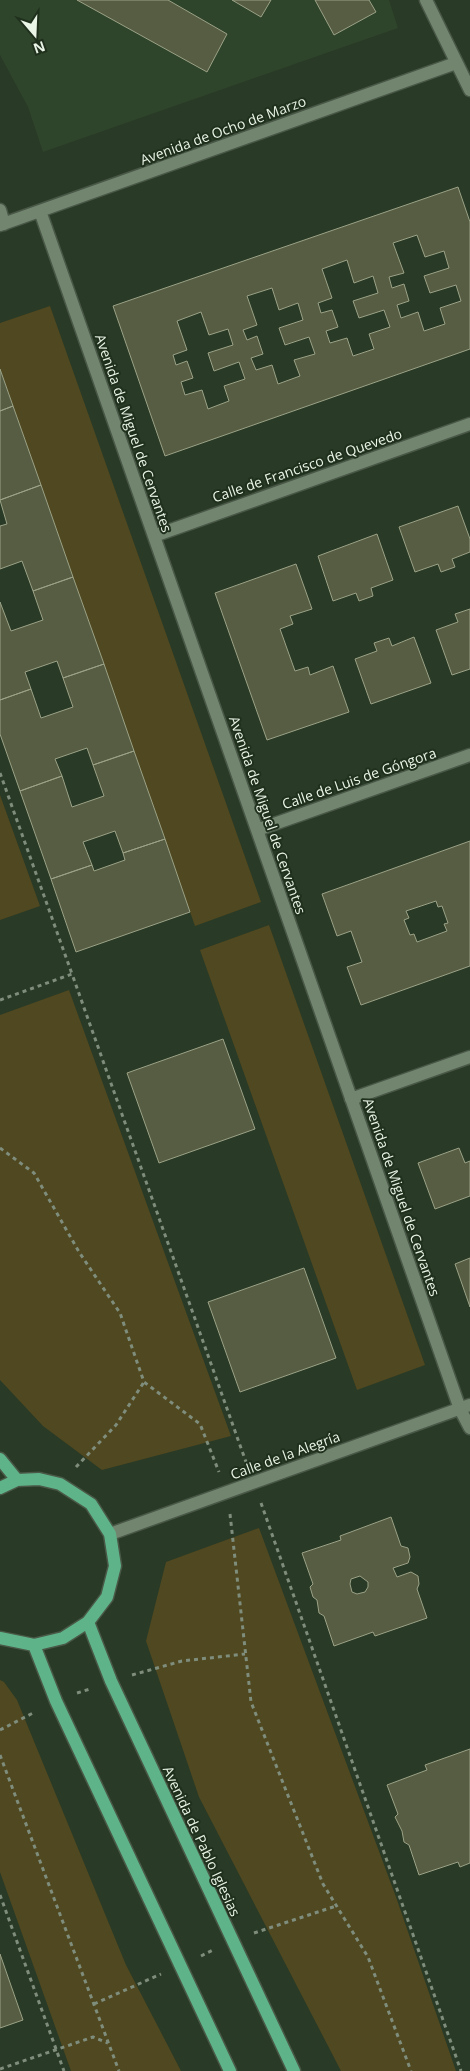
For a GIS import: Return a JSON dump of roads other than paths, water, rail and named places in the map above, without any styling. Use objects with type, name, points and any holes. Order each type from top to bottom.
[{"type":"main road","points":[[0,1459],[17,1480]]},
{"type":"main road","points":[[0,1488],[17,1480],[39,1479],[60,1484],[91,1504],[110,1534],[115,1566],[107,1597],[88,1622],[63,1638],[34,1644],[0,1638]]},
{"type":"main road","name":"Avenida de Pablo Iglesias","points":[[88,1622],[110,1681],[294,2071]]},
{"type":"main road","points":[[34,1644],[56,1701],[230,2071]]},
{"type":"street","points":[[426,0],[470,90]]},
{"type":"street","name":"Avenida de Ocho de Marzo","points":[[2,225],[456,63]]},
{"type":"street","points":[[0,210],[2,225]]},
{"type":"street","name":"Avenida de Miguel de Cervantes","points":[[40,211],[351,1099],[465,1407],[470,1428]]},
{"type":"street","name":"Calle de Francisco de Quevedo","points":[[154,536],[470,424]]},
{"type":"street","name":"Calle de Luis de Góngora","points":[[258,830],[470,754]]},
{"type":"street","points":[[351,1099],[470,1057]]},
{"type":"street","name":"Calle de la Alegría","points":[[110,1534],[465,1407]]}]
